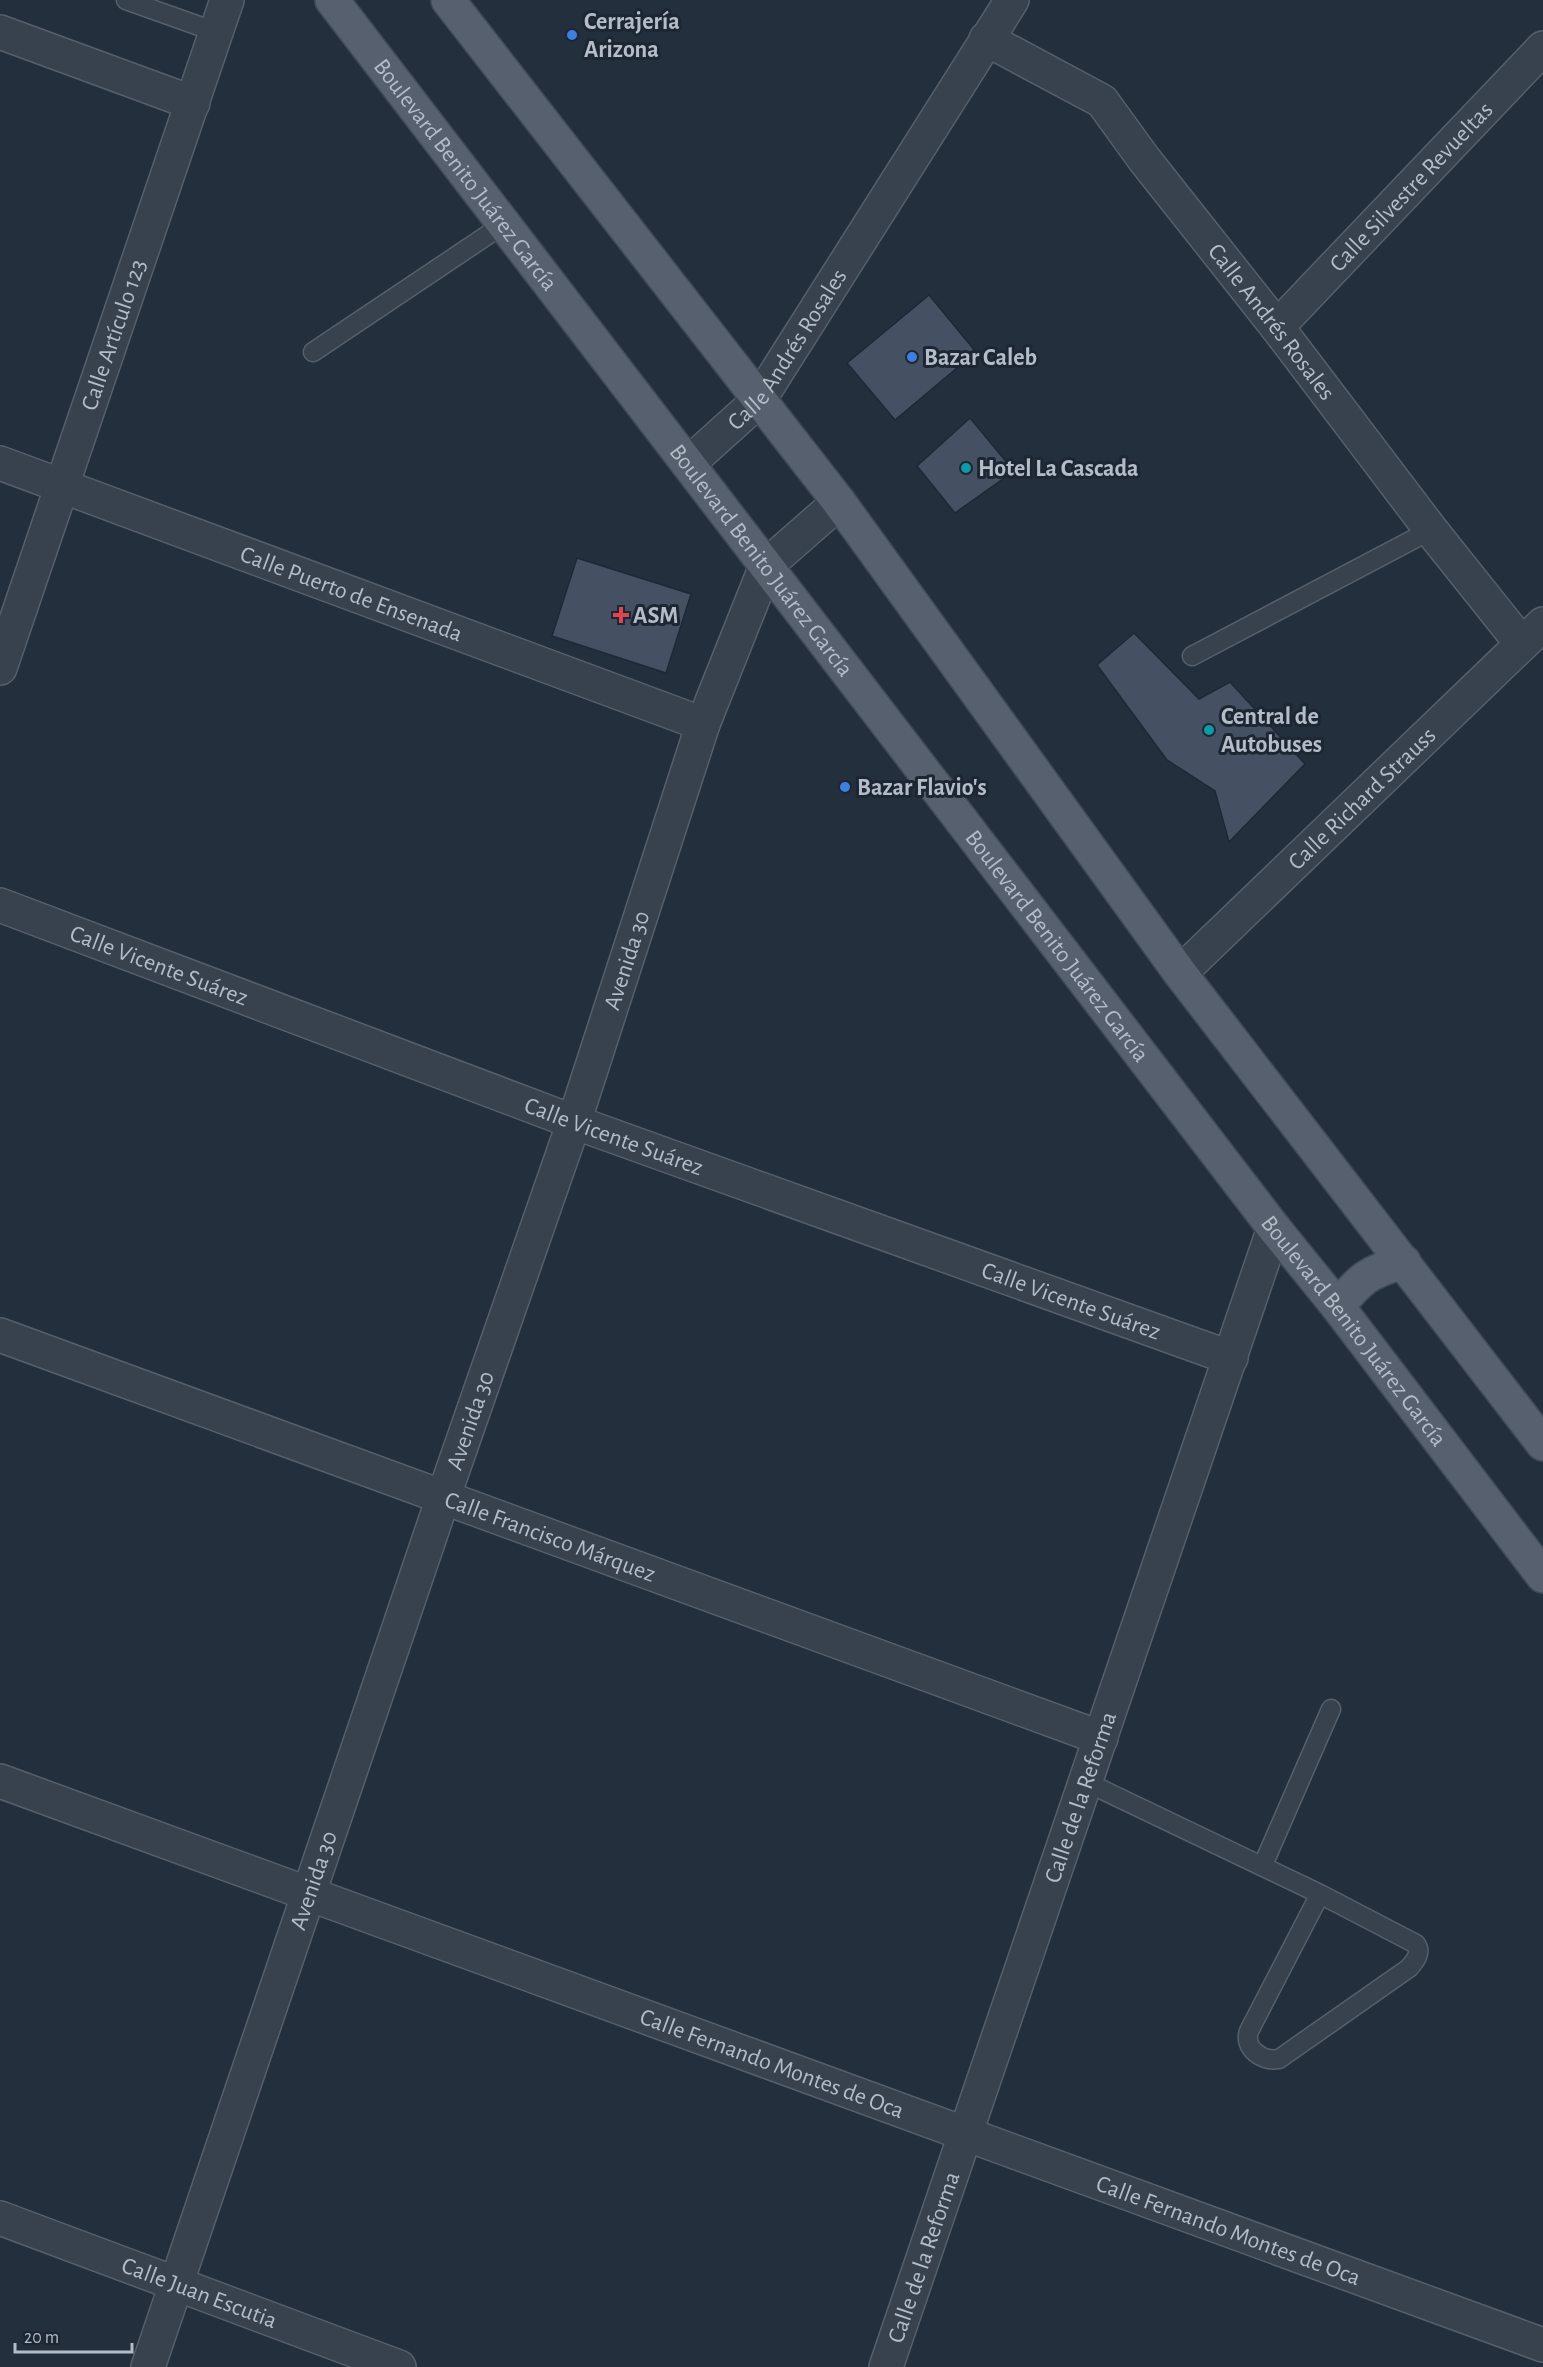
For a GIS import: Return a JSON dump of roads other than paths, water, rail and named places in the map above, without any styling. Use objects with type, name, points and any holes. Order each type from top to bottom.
[{"type":"main road","name":"Boulevard Benito Juárez García","points":[[332,0],[1543,1576]]},
{"type":"main road","points":[[448,0],[839,502],[1180,973],[1543,1444]]},
{"type":"main road","points":[[1338,1307],[1356,1283],[1368,1274],[1404,1262]]},
{"type":"street","name":"Calle Artículo 123","points":[[0,668],[227,0]]},
{"type":"street","name":"Calle Andrés Rosales","points":[[688,464],[759,400],[1012,0]]},
{"type":"street","points":[[0,32],[193,103]]},
{"type":"street","name":"Calle Andrés Rosales","points":[[986,39],[1102,101],[1144,159],[1277,327],[1431,530],[1532,634]]},
{"type":"street","name":"Calle Silvestre Revueltas","points":[[1277,327],[1543,48]]},
{"type":"street","name":"Calle Puerto de Ensenada","points":[[0,463],[704,724]]},
{"type":"street","name":"Avenida 30","points":[[148,2367],[443,1498],[574,1122],[704,724],[766,566],[839,502]]},
{"type":"street","name":"Calle Richard Strauss","points":[[1180,973],[1532,634]]},
{"type":"street","name":"Calle Vicente Suárez","points":[[0,905],[574,1122],[1231,1358]]},
{"type":"street","name":"Calle de la Reforma","points":[[886,2367],[1274,1228]]},
{"type":"street","name":"Calle Francisco Márquez","points":[[0,1335],[1101,1738]]},
{"type":"street","name":"Calle Fernando Montes de Oca","points":[[0,1781],[1543,2345]]},
{"type":"street","name":"Calle Juan Escutia","points":[[0,2218],[399,2367]]},
{"type":"lane","points":[[126,0],[216,32]]},
{"type":"lane","points":[[313,352],[504,224]]},
{"type":"lane","points":[[1192,656],[1431,530]]},
{"type":"lane","points":[[1263,1865],[1331,1709]]},
{"type":"lane","points":[[1086,1782],[1263,1865],[1320,1894],[1416,1944],[1419,1954],[1409,1968],[1279,2059],[1261,2057],[1250,2047],[1247,2036],[1320,1894]]},
{"type":"place","name":"Cerrajería Arizona","points":[[572,35]]},
{"type":"place","name":"Bazar Caleb","points":[[912,357]]},
{"type":"place","name":"Hotel La Cascada","points":[[966,468]]},
{"type":"place","name":"ASM","points":[[621,615]]},
{"type":"place","name":"Central de Autobuses","points":[[1209,730]]},
{"type":"place","name":"Bazar Flavio's","points":[[845,787]]}]
